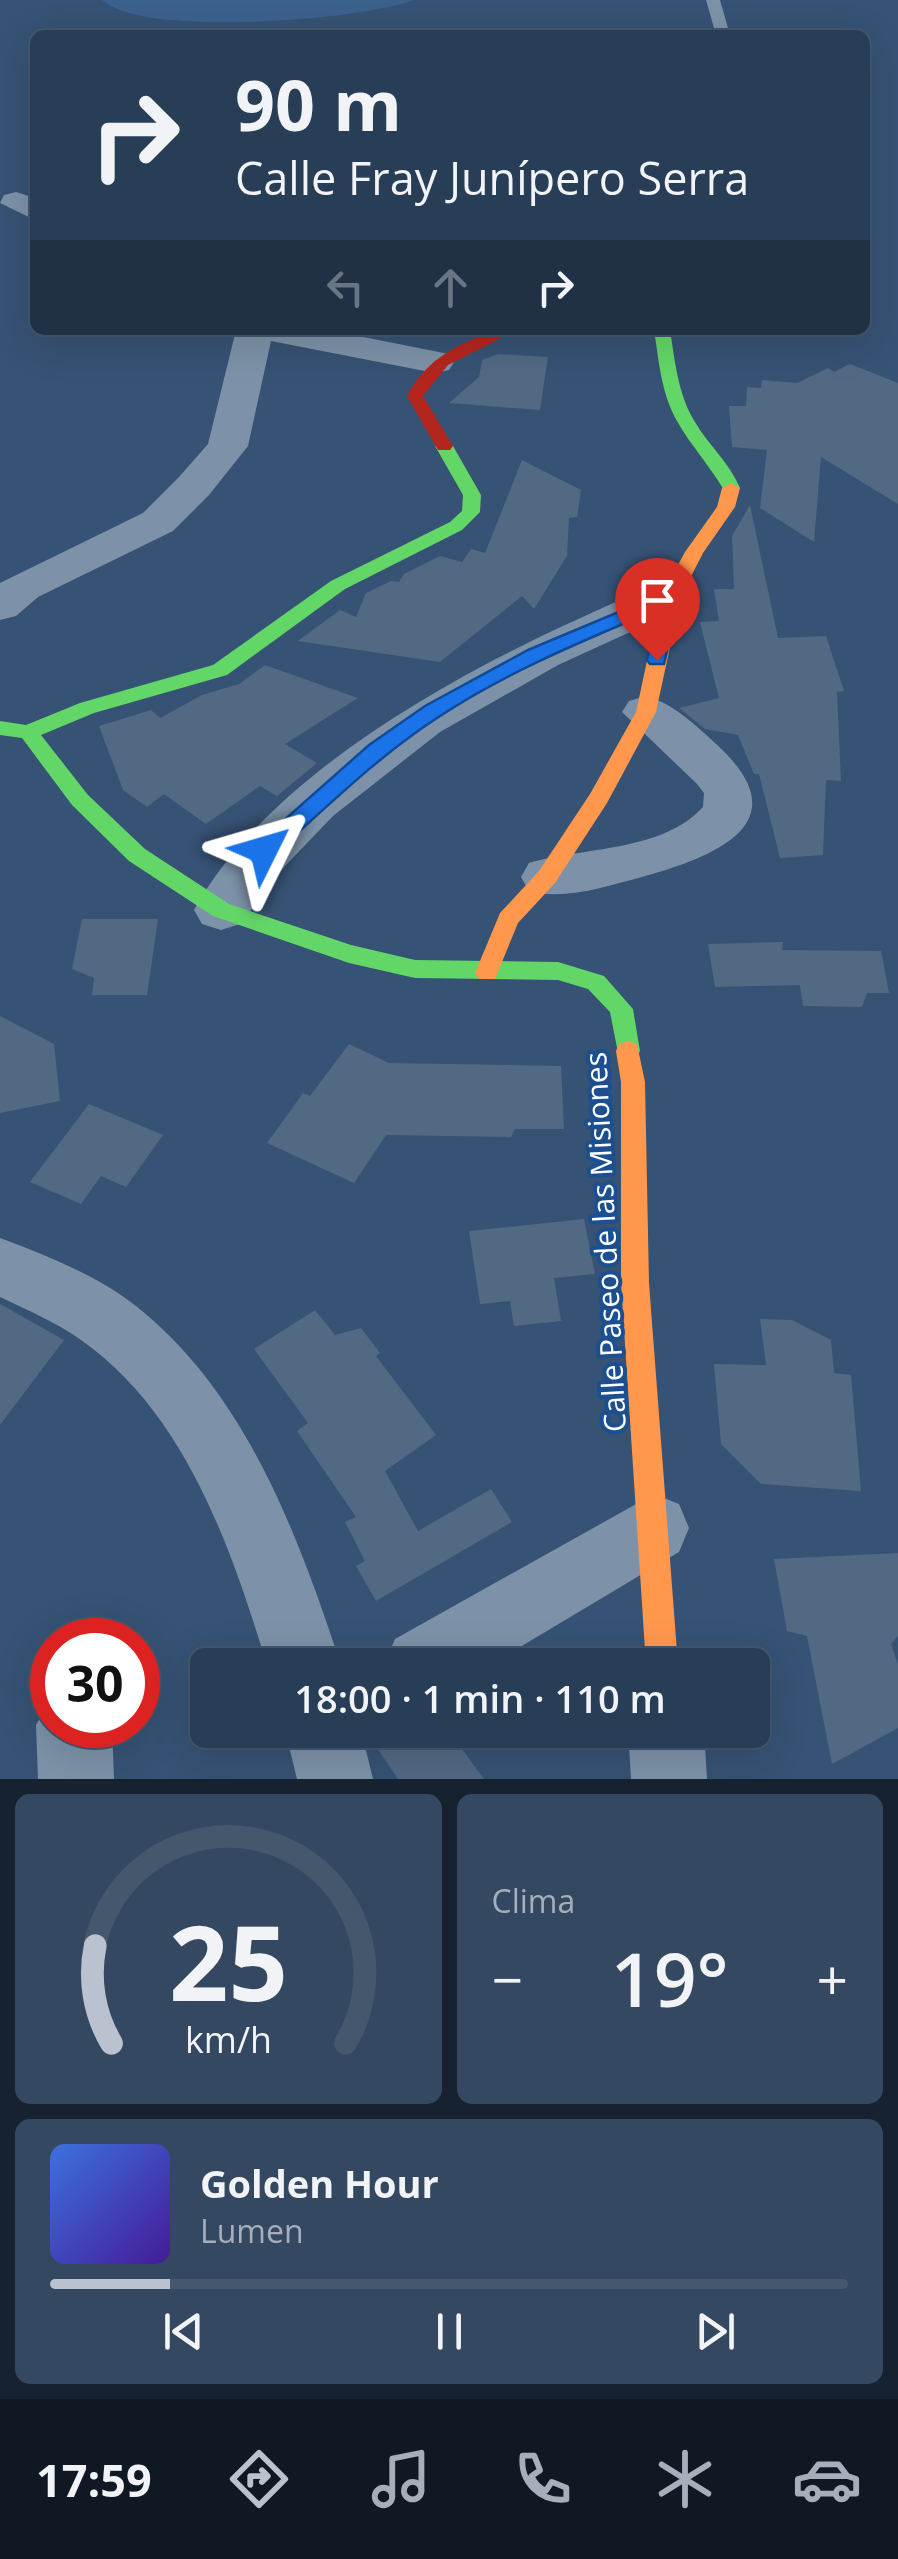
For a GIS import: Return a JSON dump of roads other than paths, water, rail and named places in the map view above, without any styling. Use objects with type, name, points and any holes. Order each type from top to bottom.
[{"type":"street","points":[[0,606],[22,587],[158,522],[194,486],[228,446],[254,335]]},
{"type":"street","points":[[296,335],[435,362]]},
{"type":"street","points":[[0,728],[28,732],[88,708],[220,670],[338,585],[464,519],[471,512],[472,495],[415,396],[420,377],[435,362],[497,335]]},
{"type":"street","points":[[487,973],[508,918],[546,877],[599,798],[646,712],[671,596],[694,552],[726,507],[732,490],[726,472],[686,422],[673,392],[663,335]]},
{"type":"street","points":[[222,910],[264,850],[377,750],[432,711],[535,654],[671,596]]},
{"type":"street","points":[[546,877],[618,866],[678,848],[724,820],[730,808],[728,792],[688,747],[646,712]]},
{"type":"street","name":"Calle Paseo de las Misiones","points":[[28,732],[80,800],[137,855],[222,910],[349,954],[415,969],[558,971],[596,982],[620,1009],[633,1082],[636,1283],[661,1648]]},
{"type":"street","points":[[0,1266],[112,1325],[160,1370],[215,1443],[281,1590],[299,1648]]},
{"type":"street","points":[[450,1648],[654,1528]]},
{"type":"street","points":[[75,1748],[76,1779]]},
{"type":"street","points":[[327,1748],[335,1779]]},
{"type":"street","points":[[667,1748],[669,1779]]},
{"type":"lane","points":[[713,0],[722,30]]},
{"type":"water","points":[[102,0],[414,0],[303,19],[205,22],[125,12]]}]
